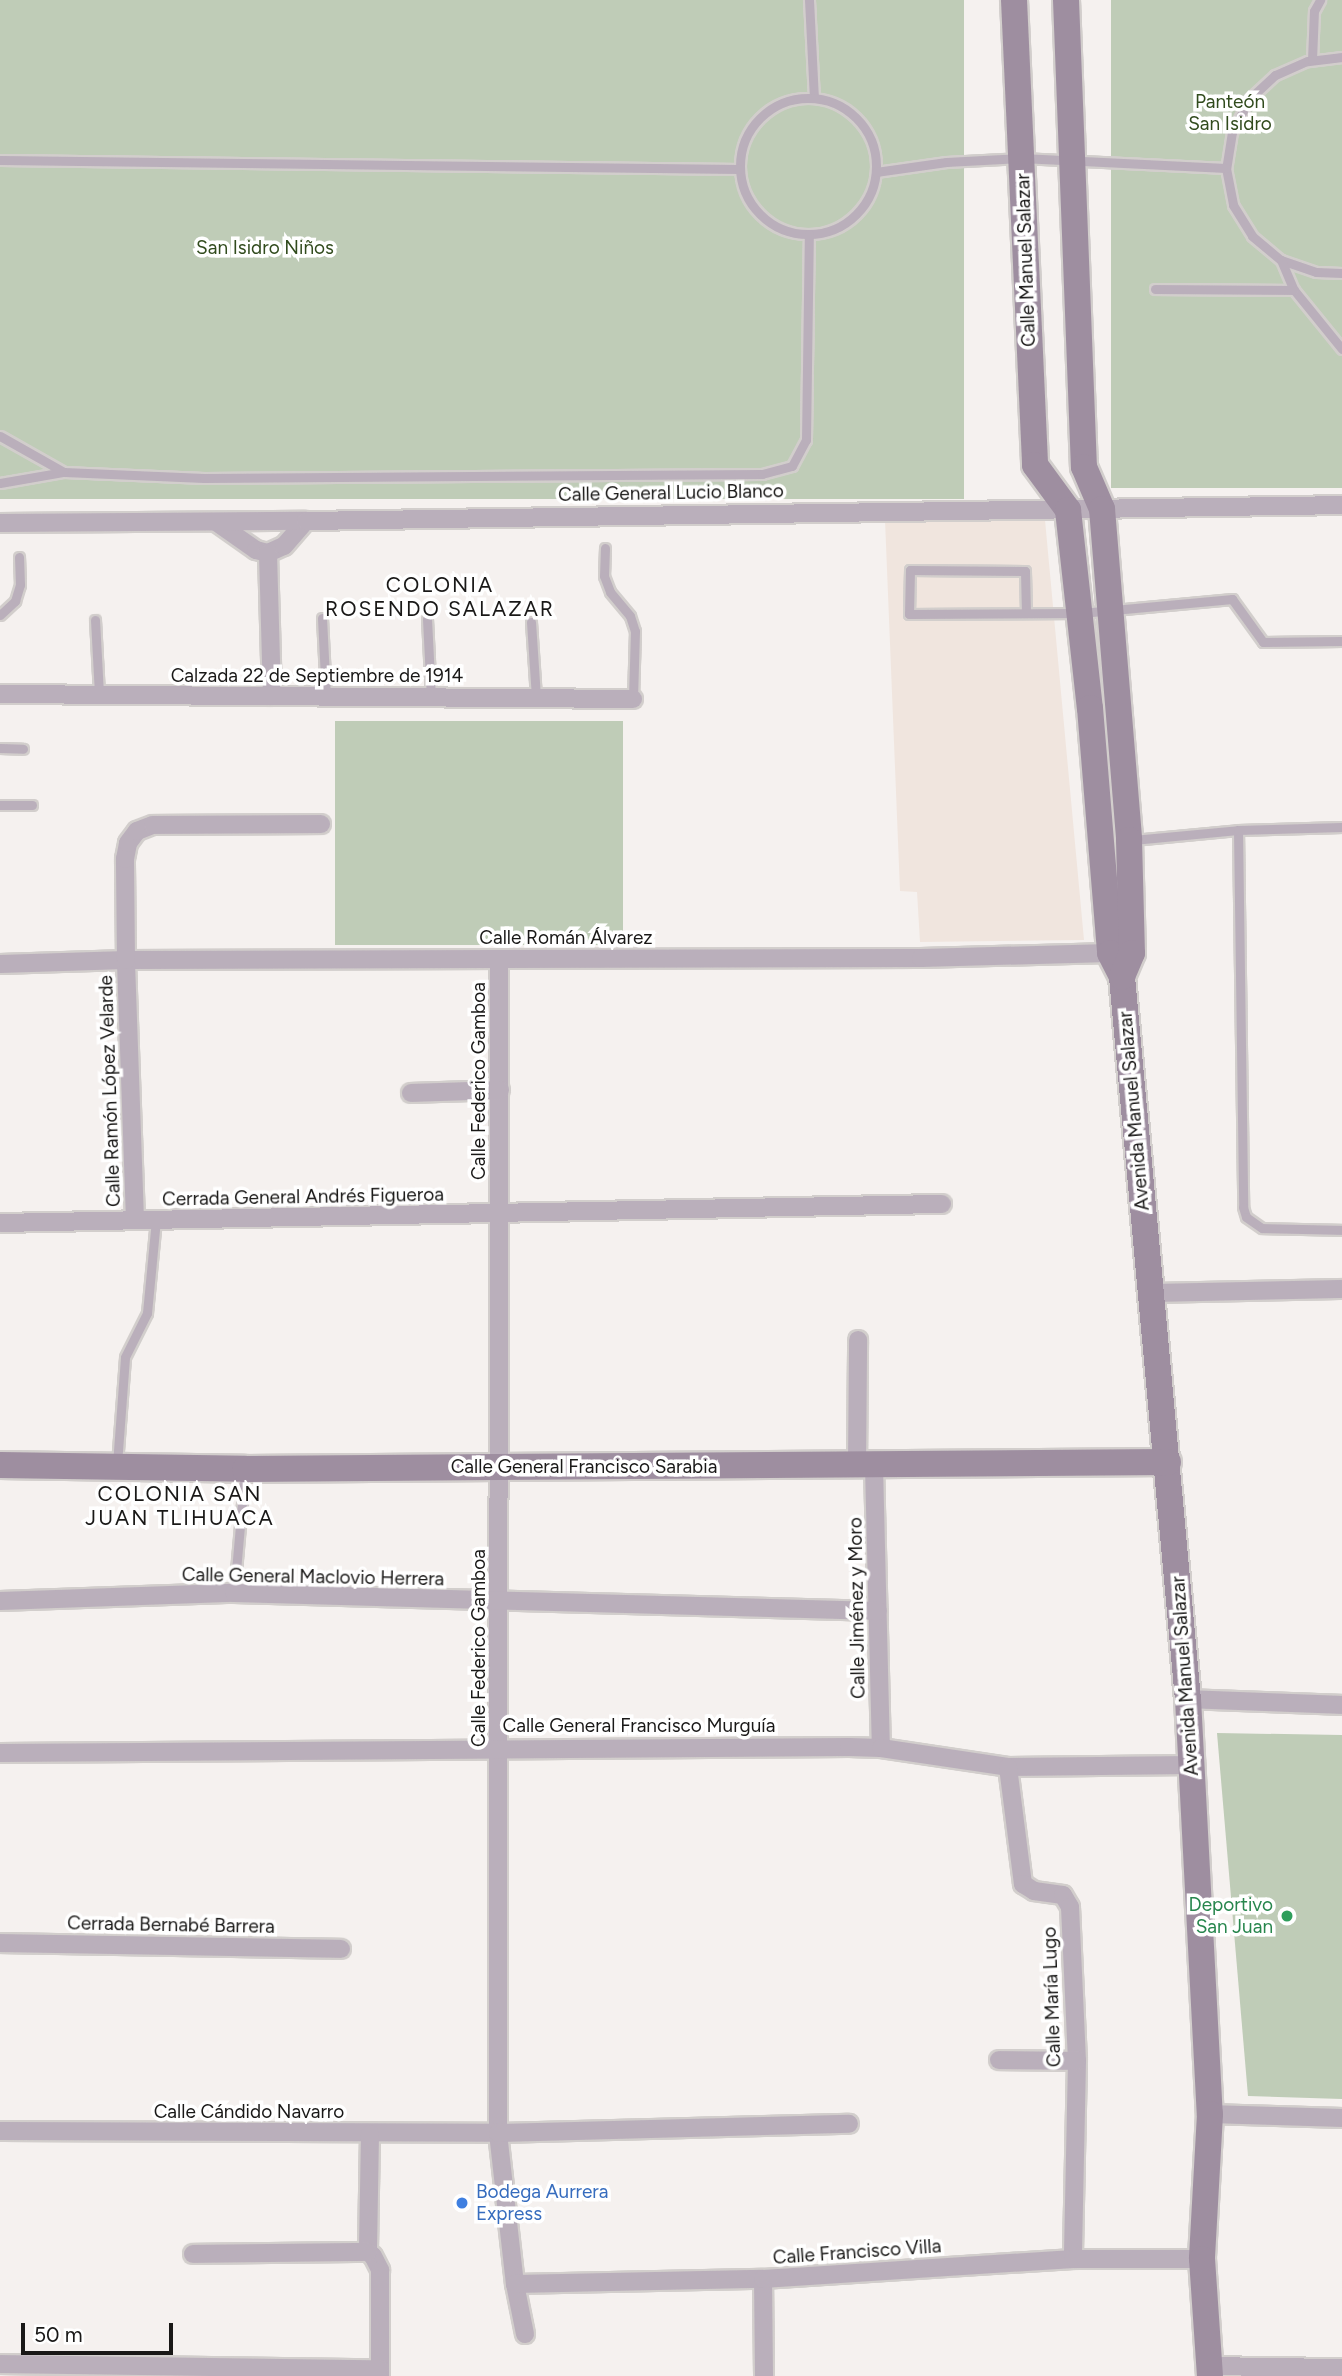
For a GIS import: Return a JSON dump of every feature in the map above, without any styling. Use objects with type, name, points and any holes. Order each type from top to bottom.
[{"type":"street","name":"Calle Manuel Salazar","points":[[1014,0],[1035,465],[1068,510]]},
{"type":"street","points":[[1066,0],[1084,467],[1102,509]]},
{"type":"street","name":"Calle General Lucio Blanco","points":[[0,523],[306,521],[1342,505]]},
{"type":"street","name":"Avenida Manuel Salazar","points":[[1102,509],[1119,705],[1115,842],[1122,977],[1168,1462],[1192,1765],[1210,2114],[1202,2259],[1209,2371]]},
{"type":"street","name":"Avenida Manuel Salazar","points":[[1068,510],[1090,708],[1115,842]]},
{"type":"street","points":[[215,522],[256,550],[268,553],[284,546],[306,521]]},
{"type":"street","points":[[268,553],[272,696]]},
{"type":"street","name":"Calzada 22 de Septiembre de 1914","points":[[0,694],[633,698]]},
{"type":"street","points":[[1090,708],[1119,705]]},
{"type":"street","name":"Calle Ramón López Velarde","points":[[135,1220],[126,960],[125,859],[128,843],[137,831],[152,825],[321,824]]},
{"type":"street","name":"Calle Román Álvarez","points":[[0,964],[126,960],[921,958],[1121,953]]},
{"type":"street","name":"Calle Federico Gamboa","points":[[499,959],[502,1214],[498,1468],[498,2133],[515,2284],[525,2334]]},
{"type":"street","points":[[411,1093],[500,1090]]},
{"type":"street","name":"Cerrada General Andrés Figueroa","points":[[0,1223],[942,1204]]},
{"type":"street","points":[[1151,1293],[1342,1289]]},
{"type":"street","name":"Calle Jiménez y Moro","points":[[858,1340],[865,1466],[878,1611],[881,1748]]},
{"type":"street","name":"Calle General Francisco Sarabia","points":[[0,1465],[245,1469],[1168,1462]]},
{"type":"street","name":"Calle General Maclovio Herrera","points":[[0,1601],[234,1594],[878,1611]]},
{"type":"street","points":[[1188,1699],[1342,1705]]},
{"type":"street","name":"Calle General Francisco Murguía","points":[[0,1753],[500,1747],[881,1748],[1008,1768],[1192,1765]]},
{"type":"street","name":"Calle María Lugo","points":[[1008,1768],[1023,1884],[1034,1891],[1062,1895],[1070,1907],[1077,2061],[1073,2259]]},
{"type":"street","name":"Cerrada Bernabé Barrera","points":[[0,1942],[341,1949]]},
{"type":"street","points":[[999,2060],[1077,2061]]},
{"type":"street","points":[[1210,2114],[1342,2118]]},
{"type":"street","name":"Calle Cándido Navarro","points":[[0,2131],[498,2133],[849,2124]]},
{"type":"street","points":[[368,2252],[370,2134]]},
{"type":"street","points":[[0,2364],[380,2372],[380,2270],[368,2252],[193,2254]]},
{"type":"street","name":"Calle Francisco Villa","points":[[515,2284],[763,2279],[1073,2259],[1202,2259]]},
{"type":"street","points":[[763,2279],[764,2376]]},
{"type":"street","points":[[1209,2371],[1342,2368]]},
{"type":"lane","points":[[808,0],[814,98]]},
{"type":"lane","points":[[1312,60],[1314,11],[1320,0]]},
{"type":"lane","points":[[1342,57],[1312,60],[1275,75],[1249,99],[1232,132],[1226,169],[1233,205],[1252,236],[1281,260],[1315,272],[1342,273]]},
{"type":"lane","points":[[814,98],[837,104],[857,118],[870,138],[876,172],[864,204],[850,219],[831,230],[809,234],[788,231],[769,222],[754,208],[743,190],[739,169],[742,146],[753,126],[769,110],[790,100],[814,98]]},
{"type":"lane","points":[[876,172],[946,162],[1021,158],[1226,169]]},
{"type":"lane","points":[[0,160],[739,169]]},
{"type":"lane","points":[[0,483],[64,472],[204,478],[762,474],[792,466],[806,440],[809,234]]},
{"type":"lane","points":[[1281,260],[1294,290],[1342,349]]},
{"type":"lane","points":[[1155,289],[1294,290]]},
{"type":"lane","points":[[0,436],[64,472]]},
{"type":"lane","points":[[605,548],[604,576],[610,593],[630,616],[635,631],[633,698]]},
{"type":"lane","points":[[0,615],[15,601],[20,585],[19,557]]},
{"type":"lane","points":[[1026,613],[1025,571],[910,570],[909,614],[1081,613],[1231,600],[1264,642],[1342,641]]},
{"type":"lane","points":[[322,618],[326,696]]},
{"type":"lane","points":[[95,620],[99,695]]},
{"type":"lane","points":[[427,620],[431,697]]},
{"type":"lane","points":[[531,622],[536,698]]},
{"type":"lane","points":[[0,748],[23,749]]},
{"type":"lane","points":[[0,805],[32,805]]},
{"type":"lane","points":[[1115,842],[1238,830],[1342,827]]},
{"type":"lane","points":[[1238,830],[1243,1207],[1253,1224],[1262,1228],[1342,1230]]},
{"type":"lane","points":[[116,1466],[125,1357],[147,1313],[156,1220]]},
{"type":"lane","points":[[234,1594],[245,1469]]},
{"type":"shaded area","points":[[885,520],[1045,520],[1084,940],[920,942],[917,892],[900,891]]},
{"type":"green space","name":"San Isidro Niños","points":[[0,0],[964,0],[964,499],[0,499]]},
{"type":"green space","name":"Panteón San Isidro","points":[[1111,0],[1342,0],[1342,488],[1111,488]]},
{"type":"green space","points":[[335,721],[623,721],[623,945],[335,945]]},
{"type":"green space","name":"Deportivo San Juan","points":[[1217,1733],[1342,1735],[1342,2099],[1248,2096]]},
{"type":"place","name":"Deportivo San Juan","points":[[1287,1916]]},
{"type":"place","name":"Bodega Aurrera Express","points":[[462,2203]]},
{"type":"district","name":"COLONIA ROSENDO SALAZAR","points":[[440,597]]},
{"type":"district","name":"COLONIA SAN JUAN TLIHUACA","points":[[180,1506]]}]
